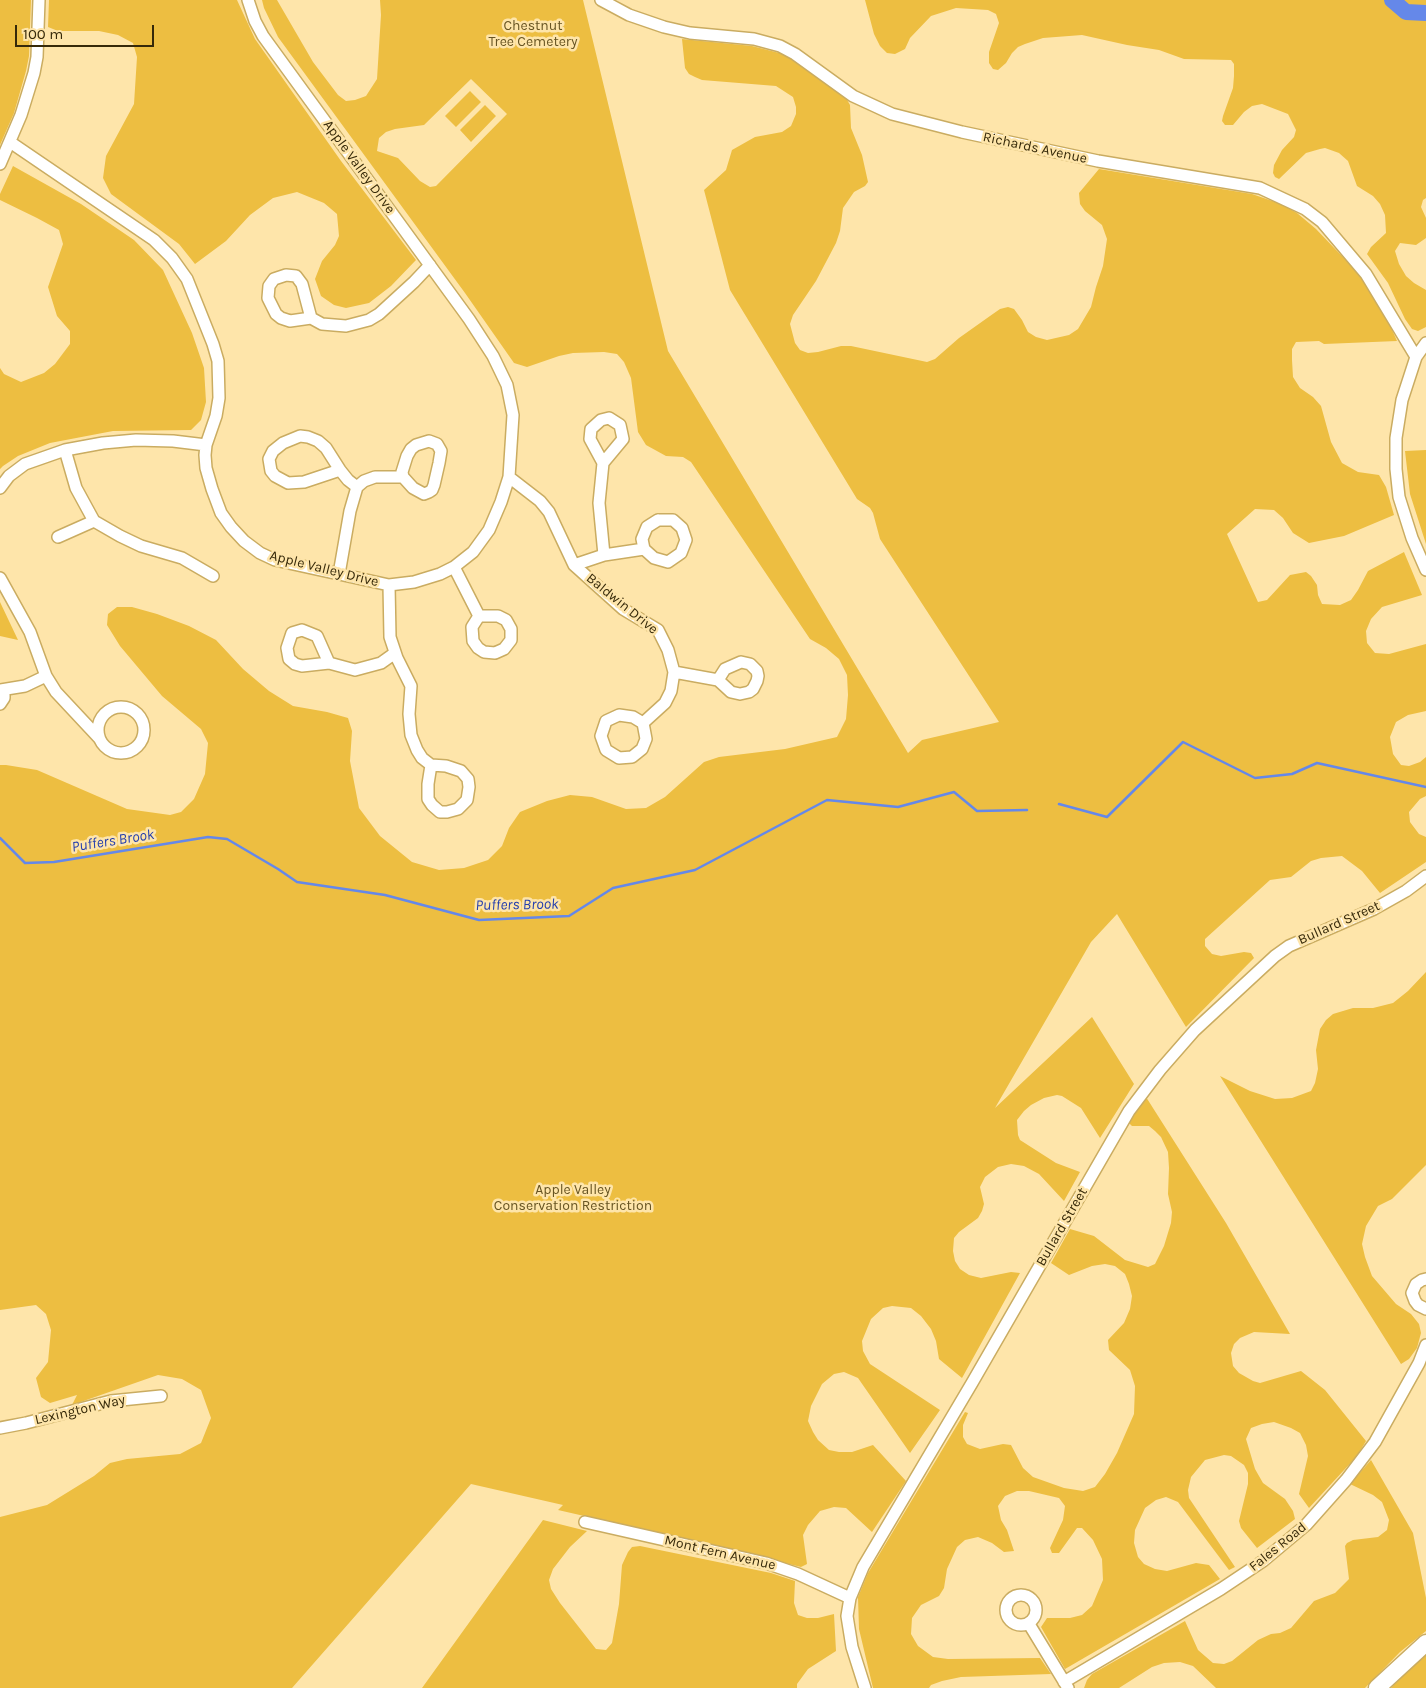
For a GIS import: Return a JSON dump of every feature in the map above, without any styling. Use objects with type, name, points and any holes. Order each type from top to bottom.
[{"type":"main road","points":[[1376,1688],[1426,1643]]},
{"type":"street","points":[[0,164],[21,115],[34,73],[37,57],[39,0]]},
{"type":"street","name":"Apple Valley Drive","points":[[10,142],[154,240],[172,258],[187,279],[218,361],[219,398],[216,416],[206,445],[206,468],[218,505],[226,521],[244,541],[260,553],[276,560],[389,585],[414,582],[440,574],[454,567],[473,552],[489,530],[509,477],[513,442],[513,415],[507,384],[493,356],[469,319],[263,36],[255,21],[248,0]]},
{"type":"street","name":"Richards Avenue","points":[[601,0],[629,15],[664,28],[690,33],[754,39],[780,46],[795,54],[853,96],[892,114],[962,132],[1098,161],[1260,188],[1304,209],[1322,222],[1366,274],[1416,357]]},
{"type":"street","points":[[311,318],[300,280],[291,275],[274,279],[269,286],[268,298],[276,314],[281,318],[290,321],[311,318],[322,324],[346,326],[369,320],[379,314],[430,265]]},
{"type":"street","points":[[1426,343],[1416,357],[1402,400],[1396,438],[1396,468],[1399,497],[1412,538],[1426,570]]},
{"type":"street","points":[[340,470],[304,482],[288,483],[275,476],[271,471],[269,459],[273,451],[279,446],[294,438],[304,436],[322,444],[348,480],[357,487]]},
{"type":"street","points":[[0,488],[9,476],[20,467],[36,459],[65,450],[103,443],[136,440],[173,441],[206,445]]},
{"type":"street","points":[[340,574],[350,511],[357,487],[375,476],[403,477],[418,492],[424,494],[432,490],[441,451],[437,444],[429,441],[416,445],[411,449],[402,472],[403,477]]},
{"type":"street","points":[[65,450],[76,488],[94,521],[141,546],[182,558],[213,576]]},
{"type":"street","points":[[603,463],[599,503],[604,555]]},
{"type":"street","name":"Baldwin Drive","points":[[509,477],[540,500],[549,512],[574,565],[623,609],[658,630],[668,650],[674,672],[671,691],[665,703],[643,723]]},
{"type":"street","points":[[58,536],[94,521]]},
{"type":"street","name":"Baldwin Drive","points":[[574,565],[604,555],[644,549]]},
{"type":"street","points":[[454,567],[479,616]]},
{"type":"street","points":[[0,578],[30,632],[46,676],[56,692],[107,749],[120,753],[133,750],[144,733],[142,720],[138,714],[125,707],[111,709],[101,718],[98,725],[99,738]]},
{"type":"street","points":[[389,585],[389,629],[394,653],[411,686],[409,714],[411,735],[422,758],[431,765],[446,766],[461,771],[468,779],[470,787],[468,800],[458,808],[447,812],[440,812],[432,805],[428,799],[431,765]]},
{"type":"street","points":[[329,663],[355,670],[381,663],[394,653]]},
{"type":"street","points":[[674,672],[718,680]]},
{"type":"street","points":[[0,704],[4,698],[2,690],[25,686],[46,676]]},
{"type":"street","name":"Bullard Street","points":[[864,1688],[852,1647],[847,1616],[850,1598],[862,1567],[972,1384],[1129,1111],[1160,1070],[1195,1030],[1275,956],[1289,946],[1374,909],[1426,876]]},
{"type":"street","points":[[1426,1279],[1416,1284],[1412,1293],[1415,1302],[1426,1309]]},
{"type":"street","name":"Fales Road","points":[[1066,1685],[1263,1561],[1306,1525],[1346,1480],[1375,1442],[1416,1369],[1426,1345]]},
{"type":"street","name":"Lexington Way","points":[[0,1428],[104,1402],[161,1396]]},
{"type":"street","name":"Mont Fern Avenue","points":[[585,1522],[766,1563],[798,1574],[850,1598]]},
{"type":"street","points":[[1029,1624],[1066,1685]]},
{"type":"green space","points":[[0,0],[31,0],[29,56],[26,71],[14,113],[0,145]]},
{"type":"green space","points":[[49,0],[237,0],[255,39],[341,161],[416,260],[391,286],[369,303],[346,308],[334,305],[321,296],[315,279],[322,261],[335,245],[339,236],[337,214],[324,203],[297,192],[273,198],[250,215],[226,241],[195,264],[179,244],[111,194],[103,178],[106,156],[134,104],[137,57],[133,43],[118,35],[99,31],[58,31],[48,27]]},
{"type":"green space","name":"Apple Valley Conservation Restriction","points":[[262,0],[277,0],[313,62],[338,95],[346,101],[366,96],[377,79],[381,15],[380,0],[583,0],[668,351],[908,753],[922,740],[999,722],[880,539],[870,508],[857,499],[730,290],[704,190],[726,170],[732,150],[755,137],[782,132],[791,126],[796,114],[793,97],[776,86],[702,80],[689,74],[685,68],[682,39],[752,46],[787,55],[846,98],[850,105],[851,128],[862,155],[868,182],[865,186],[854,192],[843,208],[840,231],[836,243],[816,281],[793,315],[790,324],[795,343],[800,350],[808,353],[841,346],[851,346],[927,362],[935,359],[959,338],[1000,309],[1008,307],[1014,309],[1028,332],[1036,337],[1047,340],[1069,335],[1078,329],[1091,307],[1103,266],[1107,239],[1102,225],[1085,211],[1080,204],[1079,193],[1099,169],[1252,194],[1281,204],[1297,213],[1316,229],[1362,277],[1383,309],[1397,341],[1324,344],[1319,341],[1296,342],[1292,349],[1293,377],[1300,388],[1313,397],[1321,406],[1331,442],[1342,463],[1358,472],[1379,475],[1386,487],[1394,515],[1344,536],[1309,543],[1293,533],[1283,518],[1274,510],[1255,509],[1227,534],[1258,602],[1267,600],[1290,575],[1306,572],[1317,585],[1318,595],[1322,604],[1340,605],[1351,600],[1368,571],[1404,552],[1422,595],[1382,607],[1371,619],[1366,631],[1367,643],[1375,653],[1389,654],[1426,644],[1426,711],[1408,715],[1396,722],[1390,737],[1393,754],[1401,765],[1409,766],[1420,762],[1426,757],[1426,796],[1420,799],[1409,812],[1410,822],[1419,834],[1426,837],[1426,862],[1380,893],[1362,871],[1342,856],[1311,861],[1291,877],[1270,880],[1205,939],[1205,946],[1212,954],[1221,956],[1244,952],[1251,953],[1254,958],[1186,1027],[1117,914],[1091,942],[995,1108],[1092,1017],[1134,1084],[1100,1138],[1081,1108],[1062,1096],[1057,1095],[1044,1098],[1031,1105],[1017,1120],[1020,1140],[1056,1163],[1080,1172],[1064,1201],[1039,1174],[1024,1166],[1011,1164],[998,1167],[985,1177],[980,1187],[984,1204],[982,1211],[978,1218],[954,1238],[953,1251],[955,1261],[960,1269],[969,1275],[981,1278],[1011,1272],[1020,1273],[962,1378],[939,1359],[936,1341],[931,1329],[921,1316],[911,1308],[892,1306],[883,1308],[871,1319],[862,1341],[863,1351],[870,1364],[940,1410],[910,1453],[858,1378],[844,1372],[834,1374],[822,1384],[811,1406],[808,1421],[818,1440],[829,1450],[852,1452],[873,1445],[906,1481],[872,1532],[846,1508],[834,1507],[820,1511],[808,1525],[803,1535],[807,1564],[801,1567],[558,1510],[563,1505],[471,1484],[292,1688],[0,1688],[0,1517],[47,1505],[94,1476],[110,1463],[127,1459],[180,1454],[201,1443],[211,1418],[201,1390],[182,1379],[158,1375],[72,1405],[77,1395],[50,1403],[41,1397],[36,1378],[48,1362],[51,1330],[46,1314],[36,1305],[0,1310],[0,765],[37,770],[127,809],[170,815],[181,812],[194,799],[205,774],[208,743],[201,729],[162,696],[120,646],[107,625],[108,614],[117,607],[132,607],[189,626],[216,640],[243,669],[269,691],[293,706],[348,718],[352,731],[350,761],[359,808],[380,836],[412,862],[439,870],[464,868],[488,860],[502,846],[509,828],[520,812],[547,801],[570,795],[592,797],[626,809],[646,808],[665,797],[704,762],[719,757],[785,749],[837,737],[846,719],[847,675],[839,659],[826,648],[810,639],[691,462],[683,457],[666,456],[646,445],[638,432],[631,378],[624,362],[617,354],[604,352],[573,353],[527,367],[514,363],[278,37]],"holes":[[[471,79],[507,114],[436,186],[430,187],[420,181],[398,158],[377,151],[379,138],[386,132],[424,125]]]},
{"type":"green space","points":[[865,0],[1426,0],[1426,198],[1423,200],[1421,207],[1426,218],[1426,238],[1416,245],[1400,243],[1395,251],[1399,264],[1406,276],[1426,290],[1426,327],[1418,331],[1412,329],[1405,319],[1388,283],[1367,254],[1371,247],[1386,233],[1385,215],[1380,204],[1373,196],[1357,186],[1348,161],[1339,153],[1325,148],[1320,149],[1306,153],[1279,179],[1273,173],[1274,165],[1282,150],[1294,137],[1296,130],[1288,114],[1262,104],[1252,106],[1233,125],[1225,125],[1222,121],[1233,88],[1234,64],[1231,60],[1184,59],[1159,50],[1082,35],[1043,38],[1025,44],[1018,47],[998,70],[993,69],[989,63],[989,52],[999,23],[996,14],[988,10],[956,8],[931,16],[910,38],[905,49],[895,54],[887,53],[880,46],[874,34]]},
{"type":"green space","points":[[470,91],[481,102],[456,127],[445,116]]},
{"type":"green space","points":[[485,105],[496,116],[471,142],[460,130]]},
{"type":"green space","points":[[13,166],[81,204],[134,240],[163,270],[192,333],[204,368],[206,402],[201,420],[191,430],[113,431],[50,443],[18,456],[0,469],[0,368],[4,374],[21,382],[44,373],[55,364],[70,344],[70,331],[57,316],[48,287],[63,244],[59,230],[0,200],[0,194]]},
{"type":"green space","points":[[1426,450],[1426,544],[1410,494],[1405,451]]},
{"type":"green space","points":[[0,602],[18,640],[0,636]]},
{"type":"green space","points":[[1426,972],[1426,1165],[1392,1199],[1378,1206],[1366,1226],[1362,1244],[1372,1276],[1396,1304],[1411,1314],[1419,1324],[1421,1333],[1417,1348],[1409,1359],[1401,1364],[1220,1076],[1250,1091],[1275,1099],[1292,1098],[1311,1091],[1318,1069],[1316,1050],[1320,1029],[1326,1020],[1333,1014],[1353,1008],[1373,1008],[1393,1003],[1408,991]]},
{"type":"green space","points":[[1146,1097],[1226,1223],[1290,1334],[1254,1332],[1240,1338],[1234,1344],[1231,1353],[1233,1366],[1239,1373],[1260,1383],[1301,1371],[1325,1390],[1366,1441],[1357,1456],[1309,1508],[1299,1494],[1308,1456],[1306,1445],[1300,1433],[1274,1422],[1251,1428],[1246,1439],[1255,1469],[1263,1483],[1285,1499],[1293,1511],[1295,1519],[1257,1548],[1241,1528],[1239,1521],[1248,1484],[1248,1473],[1244,1465],[1231,1456],[1224,1455],[1205,1460],[1191,1477],[1188,1490],[1189,1498],[1235,1567],[1229,1570],[1178,1502],[1166,1497],[1156,1500],[1145,1508],[1135,1530],[1134,1543],[1138,1557],[1144,1564],[1155,1569],[1167,1571],[1196,1563],[1209,1565],[1220,1579],[1065,1669],[1041,1627],[1047,1618],[1070,1618],[1082,1615],[1092,1606],[1103,1580],[1102,1559],[1093,1540],[1082,1528],[1077,1528],[1059,1553],[1052,1553],[1050,1548],[1063,1520],[1065,1506],[1059,1498],[1029,1491],[1017,1491],[1005,1496],[998,1506],[1001,1520],[1007,1530],[1014,1551],[1004,1552],[992,1543],[978,1537],[965,1540],[957,1547],[947,1569],[944,1588],[939,1596],[921,1605],[912,1618],[911,1634],[918,1646],[933,1657],[948,1659],[1040,1658],[1051,1674],[961,1677],[942,1681],[931,1685],[929,1688],[873,1688],[859,1629],[858,1597],[868,1573],[965,1412],[968,1413],[963,1425],[963,1437],[967,1444],[980,1449],[1003,1444],[1011,1445],[1023,1468],[1033,1477],[1064,1488],[1083,1491],[1095,1487],[1117,1453],[1134,1414],[1135,1386],[1130,1370],[1109,1350],[1108,1340],[1124,1323],[1130,1309],[1132,1296],[1129,1284],[1125,1274],[1115,1266],[1105,1264],[1092,1266],[1069,1275],[1051,1263],[1070,1229],[1094,1236],[1125,1260],[1148,1267],[1155,1264],[1164,1246],[1171,1223],[1172,1212],[1168,1194],[1168,1152],[1161,1137],[1149,1126],[1132,1126],[1129,1123],[1129,1119]]},
{"type":"green space","points":[[1371,1460],[1413,1533],[1426,1598],[1426,1631],[1400,1652],[1365,1688],[1216,1688],[1193,1666],[1180,1662],[1164,1663],[1152,1667],[1119,1688],[1084,1688],[1092,1674],[1185,1621],[1198,1650],[1213,1663],[1224,1664],[1232,1661],[1258,1640],[1291,1628],[1314,1601],[1335,1593],[1349,1579],[1345,1546],[1347,1543],[1353,1540],[1378,1537],[1387,1530],[1389,1520],[1382,1502],[1373,1495],[1350,1484]]},
{"type":"green space","points":[[543,1520],[587,1531],[570,1547],[553,1569],[549,1580],[551,1589],[560,1603],[596,1649],[606,1650],[612,1643],[619,1604],[622,1565],[632,1547],[640,1546],[771,1573],[795,1581],[794,1603],[798,1615],[807,1618],[818,1618],[834,1614],[836,1651],[808,1669],[797,1684],[797,1688],[422,1688]]},
{"type":"green space","points":[[1426,1655],[1426,1688],[1391,1688],[1402,1676]]},
{"type":"waterway","points":[[1392,0],[1406,12],[1426,13]]},
{"type":"waterway","points":[[1059,804],[1107,817],[1183,742],[1255,778],[1292,774],[1317,763],[1426,787]]},
{"type":"waterway","name":"Puffers Brook","points":[[0,838],[25,863],[54,862],[208,837],[227,839],[297,882],[385,895],[479,920],[569,916],[613,888],[695,870],[827,800],[898,807],[954,792],[977,811],[1027,810]]},
{"type":"park label","name":"Chestnut Tree Cemetery","points":[[533,34]]}]
